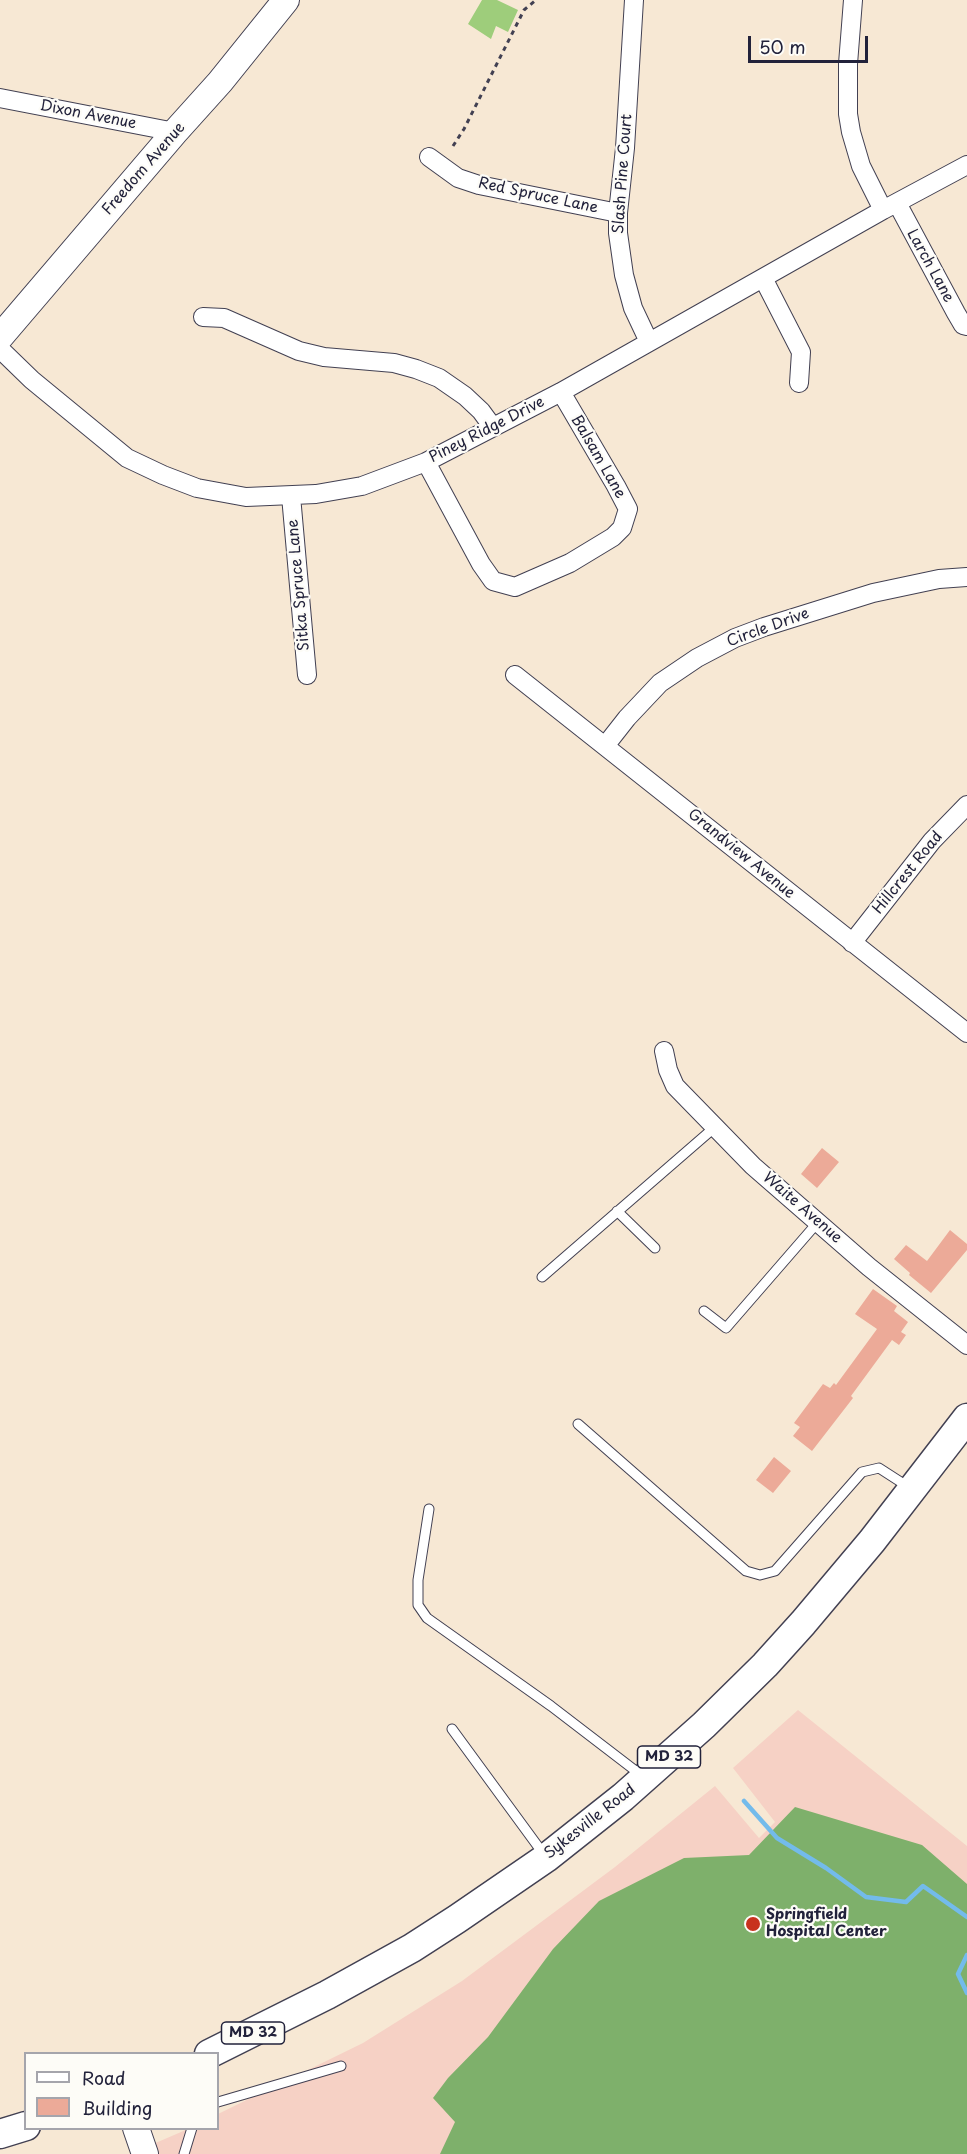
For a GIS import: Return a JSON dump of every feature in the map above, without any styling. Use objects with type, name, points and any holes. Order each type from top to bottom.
[{"type":"main road","name":"Sykesville Road","points":[[213,2052],[327,1995],[412,1948],[546,1858],[645,1779],[765,1665],[842,1579],[967,1418]]},
{"type":"main road","points":[[0,2134],[24,2127]]},
{"type":"street","name":"Freedom Avenue","points":[[0,337],[220,82],[286,0]]},
{"type":"street","name":"Slash Pine Court","points":[[634,0],[625,148],[618,213],[624,275],[633,308],[649,342]]},
{"type":"street","name":"Larch Lane","points":[[853,0],[848,64],[848,114],[850,132],[861,166],[890,206],[963,325],[967,326]]},
{"type":"street","name":"Dixon Avenue","points":[[0,98],[175,132]]},
{"type":"street","name":"Red Spruce Lane","points":[[429,157],[458,178],[479,185],[618,213]]},
{"type":"street","name":"Piney Ridge Drive","points":[[0,349],[32,380],[127,458],[197,488],[246,497],[316,494],[362,486],[426,462],[561,392],[967,165]]},
{"type":"street","points":[[763,278],[801,351],[799,383]]},
{"type":"street","points":[[203,317],[224,318],[307,353],[324,357],[394,363],[416,369],[439,378],[465,396],[481,411],[492,426]]},
{"type":"street","name":"Balsam Lane","points":[[426,462],[481,564],[493,581],[515,587],[570,563],[613,537],[622,528],[628,509],[561,392]]},
{"type":"street","name":"Sitka Spruce Lane","points":[[291,496],[307,675]]},
{"type":"street","name":"Circle Drive","points":[[604,746],[660,683],[697,658],[735,638],[873,593],[939,579],[967,577]]},
{"type":"street","name":"Grandview Avenue","points":[[515,675],[967,1033]]},
{"type":"street","name":"Hillcrest Road","points":[[852,943],[932,841],[967,805]]},
{"type":"street","name":"Waite Avenue","points":[[664,1051],[668,1070],[675,1086],[753,1166],[869,1267],[967,1345]]},
{"type":"street","points":[[137,2130],[145,2154]]},
{"type":"lane","points":[[542,1277],[715,1127]]},
{"type":"lane","points":[[617,1211],[656,1248]]},
{"type":"lane","points":[[704,1311],[726,1328],[818,1222]]},
{"type":"lane","points":[[578,1424],[746,1571],[760,1575],[775,1571],[862,1472],[879,1468],[912,1490]]},
{"type":"lane","points":[[429,1509],[418,1580],[418,1605],[427,1618],[551,1706],[645,1779]]},
{"type":"lane","points":[[452,1730],[546,1858]]},
{"type":"lane","points":[[219,2102],[341,2066]]},
{"type":"lane","points":[[184,2154],[191,2130]]},
{"type":"path","points":[[453,146],[464,129],[524,10],[536,0]]},
{"type":"shaded area","name":"Springfield Hospital Center","points":[[798,1710],[967,1846],[967,2154],[130,2154],[186,2130],[219,2130],[219,2114],[363,2043],[462,1981],[615,1867],[715,1786],[759,1838],[775,1822],[733,1768]]},
{"type":"green space","points":[[482,0],[497,0],[518,10],[508,32],[496,26],[491,39],[468,24]]},
{"type":"green space","name":"Springfield Hospital Center","points":[[795,1807],[922,1845],[967,1884],[967,2154],[440,2154],[455,2122],[433,2098],[448,2078],[488,2037],[553,1949],[599,1901],[684,1858],[749,1855]]},
{"type":"building","points":[[822,1148],[839,1162],[817,1188],[801,1174]]},
{"type":"building","points":[[950,1230],[967,1244],[967,1250],[931,1293],[894,1259],[906,1245],[927,1261]]},
{"type":"building","points":[[873,1289],[897,1306],[894,1311],[908,1322],[901,1332],[906,1335],[899,1345],[892,1340],[851,1396],[853,1398],[812,1451],[793,1436],[800,1427],[794,1423],[823,1384],[830,1388],[834,1383],[836,1385],[877,1329],[855,1314]]},
{"type":"building","points":[[774,1457],[791,1471],[773,1493],[756,1480]]},
{"type":"waterway","points":[[744,1801],[777,1838],[826,1868],[866,1897],[906,1902],[923,1886],[967,1917]]},
{"type":"waterway","points":[[967,1955],[958,1974],[967,1993]]},
{"type":"place","name":"Springfield Hospital Center","points":[[753,1924]]}]
